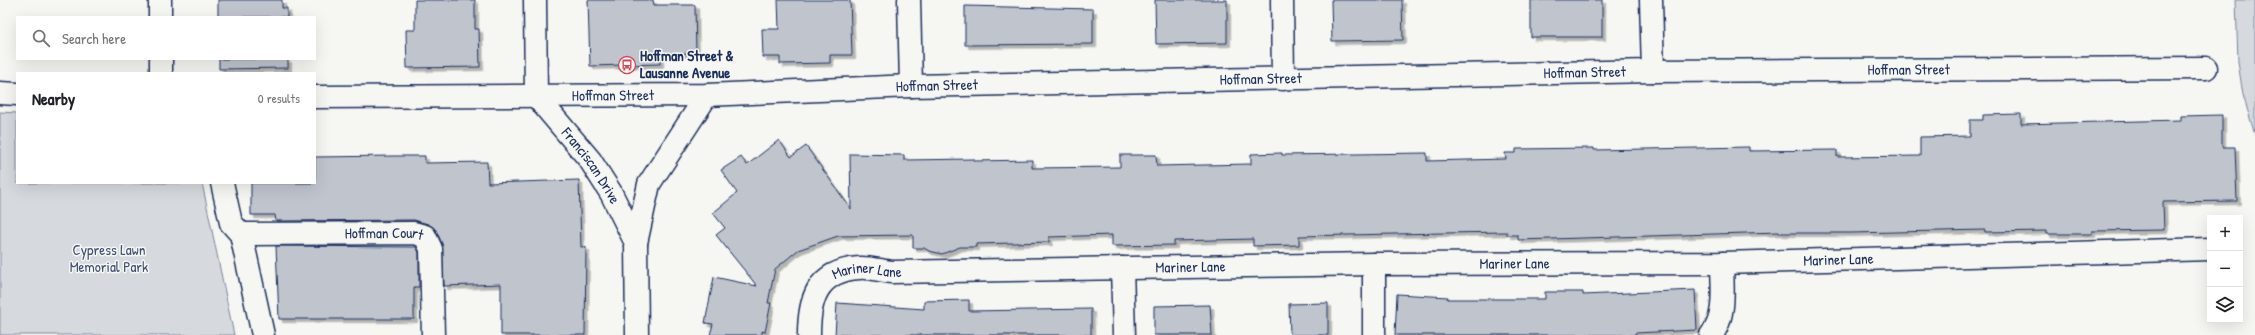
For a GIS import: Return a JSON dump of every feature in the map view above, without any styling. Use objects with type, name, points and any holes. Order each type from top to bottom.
[{"type":"street","points":[[160,0],[160,16]]},
{"type":"street","points":[[535,0],[536,96]]},
{"type":"street","points":[[909,0],[911,86]]},
{"type":"street","points":[[1282,0],[1284,79]]},
{"type":"street","points":[[1651,0],[1653,71]]},
{"type":"street","points":[[161,60],[161,72]]},
{"type":"street","name":"Hoffman Street","points":[[316,97],[707,94],[911,86],[1653,71],[2206,68]]},
{"type":"street","points":[[0,94],[16,94]]},
{"type":"street","name":"Franciscan Drive","points":[[637,335],[636,243],[649,184],[707,94]]},
{"type":"street","name":"Franciscan Drive","points":[[536,96],[590,160],[611,193],[636,243]]},
{"type":"street","points":[[222,184],[231,223],[241,234],[263,335]]},
{"type":"street","name":"Hoffman Court","points":[[241,234],[414,233],[425,236],[431,248],[433,335]]},
{"type":"street","name":"Mariner Lane","points":[[809,335],[812,299],[823,282],[840,271],[860,268],[892,272],[1374,264],[1722,263],[2207,250]]},
{"type":"street","points":[[1711,335],[1720,315],[1722,297],[1722,263]]},
{"type":"street","points":[[1374,264],[1374,335]]},
{"type":"street","points":[[1122,268],[1124,335]]},
{"type":"green space","points":[[2236,0],[2255,0],[2255,135],[2243,95],[2238,62]]},
{"type":"green space","name":"Cypress Lawn Memorial Park","points":[[0,112],[16,113],[16,184],[202,184],[234,335],[0,335]]},
{"type":"building","points":[[218,0],[282,0],[282,8],[287,8],[287,16],[218,16]]},
{"type":"building","points":[[415,0],[475,0],[475,29],[479,29],[480,67],[407,68],[406,30],[415,30]]},
{"type":"building","points":[[588,0],[653,0],[654,5],[695,5],[696,53],[660,54],[660,64],[590,66]]},
{"type":"building","points":[[778,0],[850,0],[852,55],[830,55],[830,63],[780,64],[780,57],[763,57],[762,29],[779,29]]},
{"type":"building","points":[[1155,0],[1227,0],[1227,43],[1156,44]]},
{"type":"building","points":[[1331,0],[1402,0],[1403,40],[1332,41]]},
{"type":"building","points":[[1531,0],[1602,0],[1602,37],[1531,37]]},
{"type":"building","points":[[965,6],[1093,9],[1093,44],[965,45]]},
{"type":"building","points":[[219,60],[288,60],[288,68],[219,69]]},
{"type":"building","points":[[2021,114],[2021,124],[2181,120],[2181,116],[2222,115],[2222,147],[2235,147],[2237,201],[2163,202],[2164,230],[2092,231],[2092,234],[2047,234],[2047,231],[1985,232],[1985,230],[1851,233],[1779,232],[1518,240],[1518,235],[1507,235],[1507,232],[1299,236],[1299,245],[1253,246],[1253,239],[1174,241],[1174,245],[1112,246],[1112,235],[1049,237],[1049,242],[976,244],[976,247],[960,247],[942,254],[929,251],[924,248],[913,248],[913,235],[838,236],[798,250],[775,269],[768,303],[771,303],[765,332],[762,331],[762,335],[710,335],[713,324],[705,323],[714,277],[757,286],[716,235],[725,228],[713,213],[737,193],[721,170],[741,157],[747,165],[779,140],[791,157],[806,146],[851,209],[850,154],[904,155],[904,160],[1032,160],[1032,168],[1120,167],[1120,155],[1156,155],[1157,166],[1251,164],[1251,154],[1282,153],[1282,155],[1427,153],[1427,161],[1506,159],[1505,153],[1516,153],[1516,149],[1594,148],[1594,150],[1749,147],[1749,151],[1837,150],[1837,157],[1920,156],[1920,137],[1970,136],[1970,120],[1983,120],[1983,115]]},
{"type":"building","points":[[425,156],[425,163],[487,162],[488,183],[579,180],[581,247],[586,247],[585,335],[501,335],[501,284],[444,286],[442,244],[436,230],[428,224],[414,220],[276,221],[275,215],[251,215],[251,184],[316,184],[316,157]]},
{"type":"building","points":[[276,246],[416,247],[419,252],[419,287],[414,287],[414,319],[279,319]]},
{"type":"building","points":[[1695,290],[1697,330],[1635,333],[1635,335],[1395,335],[1397,294],[1448,297],[1447,299],[1545,299],[1545,292],[1583,292],[1583,295]]},
{"type":"building","points":[[969,300],[969,311],[1091,309],[1091,335],[835,335],[837,303],[924,309],[924,301]]},
{"type":"building","points":[[1328,303],[1328,335],[1290,335],[1289,304]]},
{"type":"building","points":[[1210,305],[1212,335],[1154,335],[1154,306]]},
{"type":"place","name":"Hoffman Street & Lausanne Avenue","points":[[627,65]]}]
